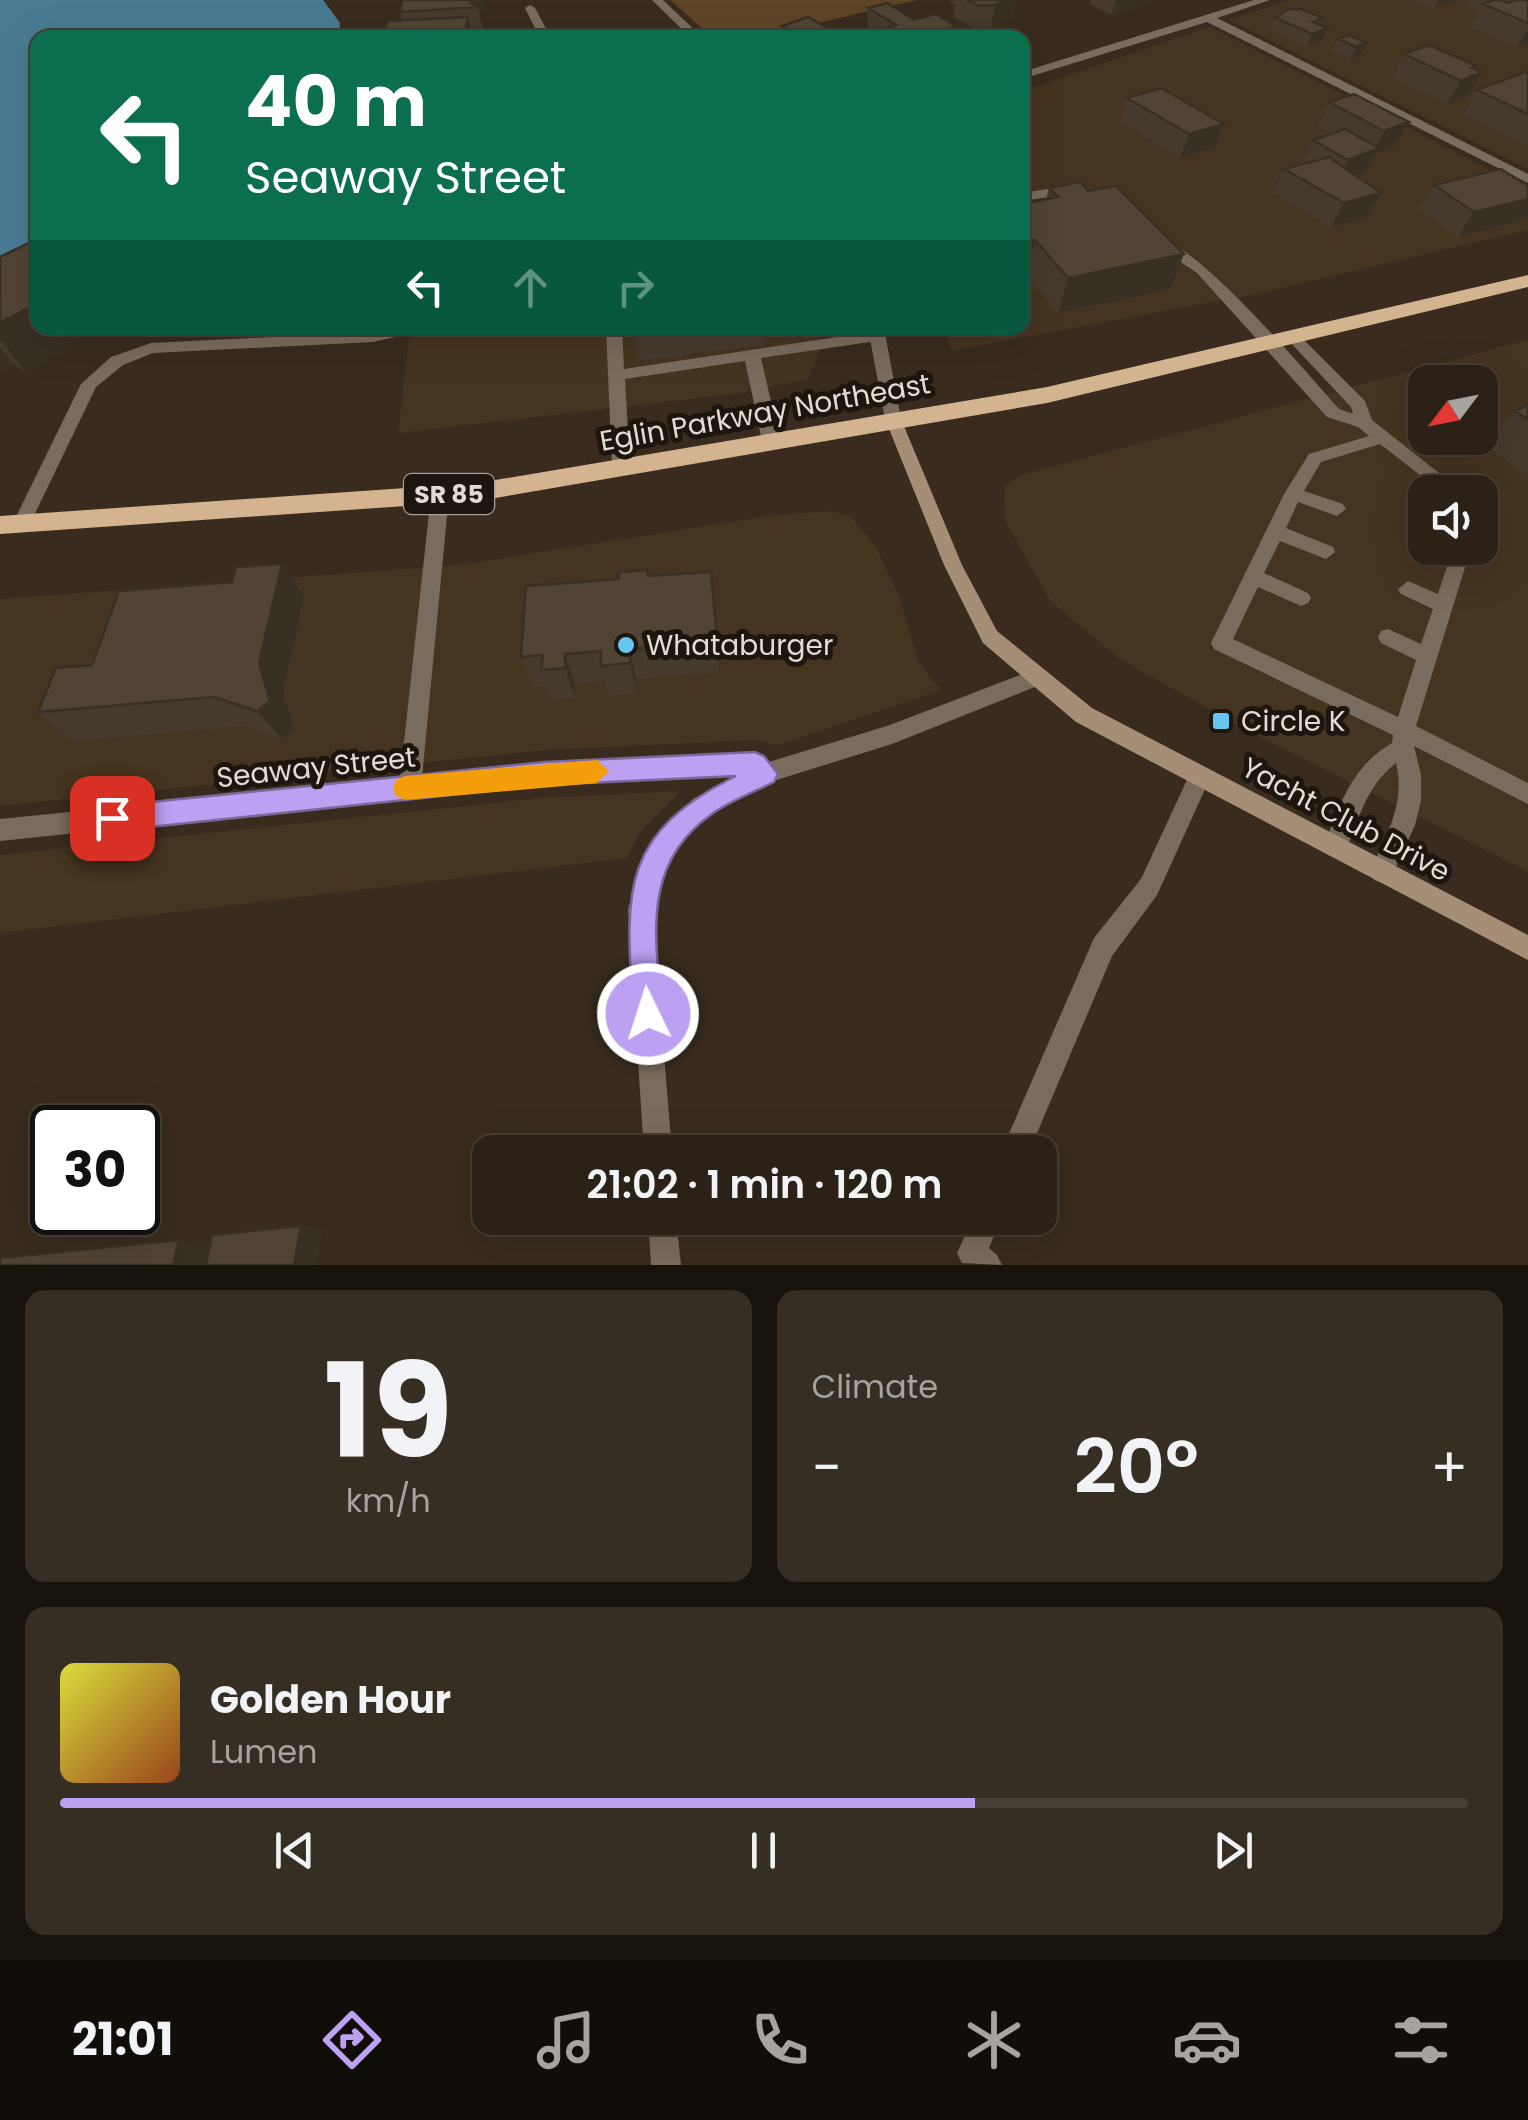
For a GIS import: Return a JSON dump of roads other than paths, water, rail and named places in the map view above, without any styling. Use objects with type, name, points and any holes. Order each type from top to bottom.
[{"type":"highway","name":"Eglin Parkway Northeast","points":[[11,524],[440,494],[621,467],[1047,395],[1528,281]]},
{"type":"main road","name":"Yacht Club Drive","points":[[893,419],[953,565],[990,636],[1038,677],[1084,715],[1528,948]]},
{"type":"street","points":[[657,0],[689,30]]},
{"type":"street","points":[[1030,74],[1265,0]]},
{"type":"street","points":[[530,8],[542,30]]},
{"type":"street","points":[[1208,18],[1528,179]]},
{"type":"street","points":[[1030,197],[1080,188],[1096,198]]},
{"type":"street","points":[[1141,229],[1202,270],[1332,412],[1364,423],[1431,475]]},
{"type":"street","points":[[11,524],[88,384],[116,361],[151,348],[383,335]]},
{"type":"street","points":[[614,335],[621,467]]},
{"type":"street","points":[[616,375],[861,335]]},
{"type":"street","points":[[878,335],[893,419]]},
{"type":"street","points":[[1295,339],[1359,405],[1364,423]]},
{"type":"street","points":[[752,355],[771,440]]},
{"type":"street","points":[[1382,438],[1316,458],[1274,530],[1220,643],[1402,739],[1528,794]]},
{"type":"street","points":[[410,788],[440,494]]},
{"type":"street","points":[[1293,494],[1337,509]]},
{"type":"street","points":[[1274,530],[1326,552]]},
{"type":"street","points":[[1382,872],[1410,810],[1410,776],[1402,739],[1456,565]]},
{"type":"street","points":[[1253,576],[1300,598]]},
{"type":"street","points":[[1408,589],[1443,605]]},
{"type":"street","points":[[1388,637],[1428,656]]},
{"type":"street","name":"Seaway Street","points":[[0,830],[545,774],[755,764],[766,774],[892,734],[1038,677]]},
{"type":"street","points":[[1336,848],[1358,784],[1377,760],[1402,739]]},
{"type":"street","points":[[657,1135],[640,909],[661,846],[702,806],[766,774]]},
{"type":"street","points":[[1022,1135],[1102,947],[1149,887],[1200,776]]},
{"type":"street","points":[[663,1235],[666,1265]]},
{"type":"street","points":[[980,1235],[972,1253],[987,1265]]},
{"type":"water","points":[[0,0],[323,0],[340,23],[339,30],[30,30],[30,271],[0,286]]},
{"type":"place","name":"Whataburger","points":[[626,645]]},
{"type":"place","name":"Circle K","points":[[1221,721]]}]
